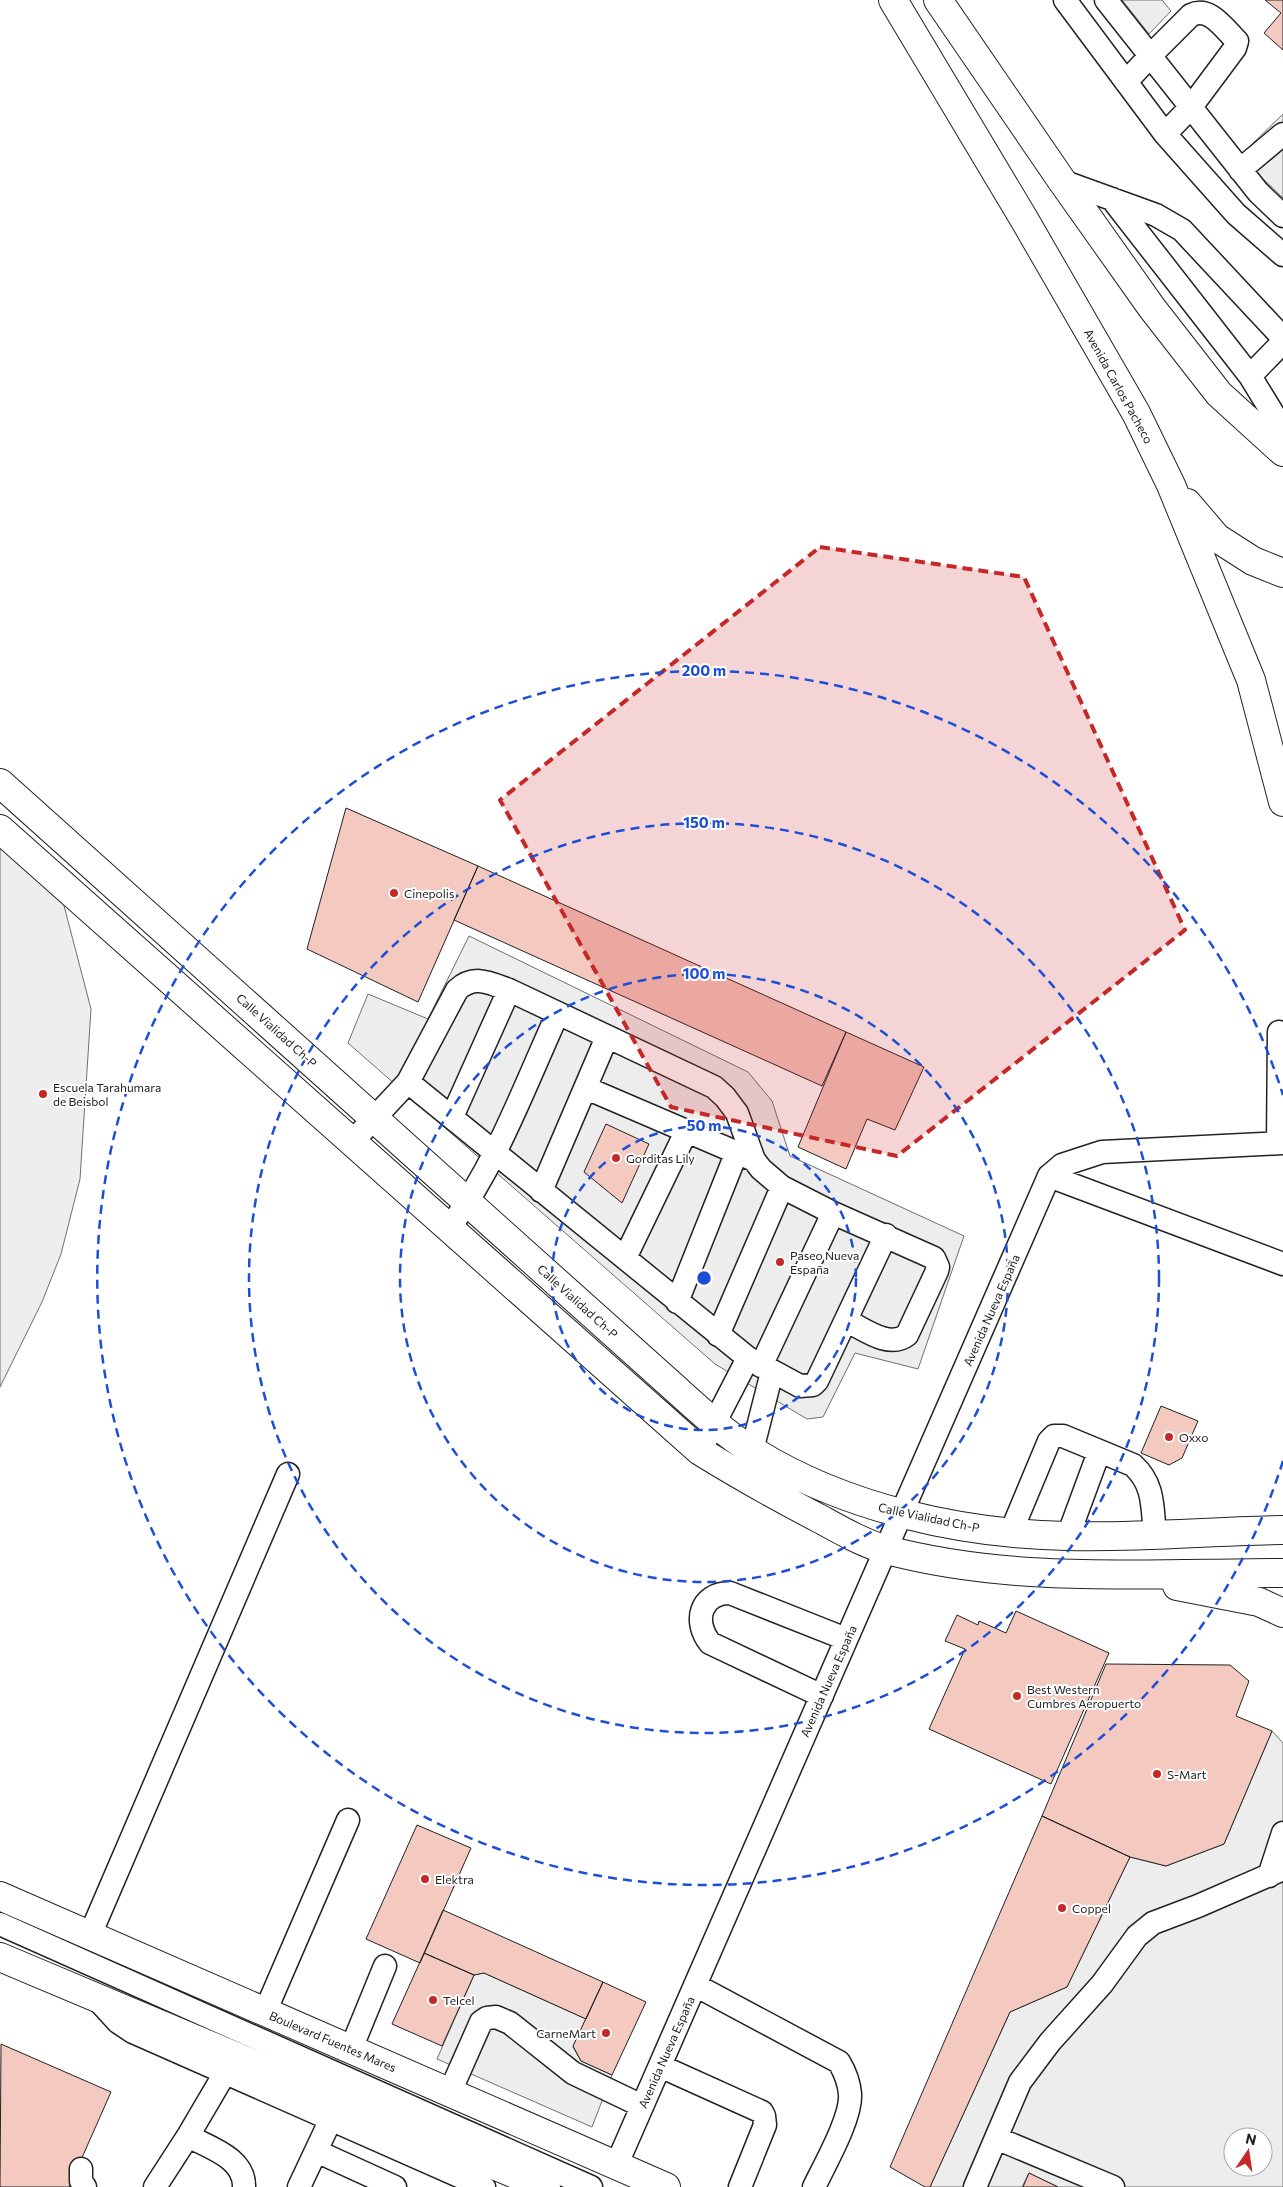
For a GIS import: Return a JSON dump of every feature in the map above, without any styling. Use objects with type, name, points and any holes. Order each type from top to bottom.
[{"type":"main road","points":[[881,0],[933,66]]},
{"type":"main road","name":"Avenida Carlos Pacheco","points":[[893,0],[1136,413],[1171,485],[1251,680],[1283,802]]},
{"type":"main road","points":[[938,0],[1152,308],[1219,394],[1283,452]]},
{"type":"main road","points":[[1171,485],[1217,538],[1252,561],[1283,572]]},
{"type":"main road","name":"Calle Vialidad Ch-P","points":[[0,783],[375,1117],[467,1203],[714,1423],[752,1451],[821,1486],[862,1502],[944,1522],[1011,1532],[1068,1536],[1154,1535],[1283,1529]]},
{"type":"main road","points":[[0,829],[700,1451],[745,1479],[848,1534],[885,1550],[978,1567],[1038,1572],[1102,1574],[1283,1573]]},
{"type":"main road","points":[[1102,1574],[1226,1594],[1259,1602],[1283,1613]]},
{"type":"main road","name":"Boulevard Fuentes Mares","points":[[0,1896],[450,2092],[614,2176],[666,2187]]},
{"type":"main road","points":[[0,1957],[546,2187]]},
{"type":"street","points":[[1065,0],[1165,134],[1236,214],[1283,255]]},
{"type":"street","points":[[1106,0],[1258,192],[1283,216]]},
{"type":"street","points":[[1126,82],[1191,15],[1197,12],[1210,15],[1237,41],[1235,48],[1191,107],[1165,134]]},
{"type":"street","points":[[1240,170],[1283,134]]},
{"type":"street","points":[[1062,181],[1156,215],[1182,230],[1283,338]]},
{"type":"street","points":[[1112,199],[1281,418]]},
{"type":"street","points":[[1250,376],[1283,342]]},
{"type":"street","points":[[352,1142],[408,1082],[457,990],[463,985],[477,980],[509,990],[714,1087],[725,1097],[737,1113],[745,1157],[677,1302]]},
{"type":"street","points":[[452,1117],[509,990]]},
{"type":"street","points":[[450,1227],[467,1203],[494,1152],[558,1013]]},
{"type":"street","points":[[1049,1176],[1062,1166],[1102,1152],[1280,1143],[1278,1032]]},
{"type":"street","points":[[542,1191],[608,1037]]},
{"type":"street","points":[[408,1082],[718,1335],[760,1365],[800,1386],[813,1385],[818,1381],[886,1235]]},
{"type":"street","points":[[586,1088],[745,1157],[782,1187],[833,1213],[934,1258],[938,1267],[937,1271],[907,1335],[901,1339],[887,1341],[847,1320]]},
{"type":"street","points":[[625,1258],[686,1132]]},
{"type":"street","points":[[1049,1176],[1283,1264]]},
{"type":"street","name":"Avenida Nueva España","points":[[614,2176],[642,2106],[1049,1176]]},
{"type":"street","points":[[718,1335],[782,1187]]},
{"type":"street","points":[[700,1451],[714,1423],[760,1365],[833,1213]]},
{"type":"street","points":[[745,1479],[752,1451],[760,1365]]},
{"type":"street","points":[[1011,1532],[1049,1441],[1054,1436],[1063,1436],[1133,1465],[1147,1480],[1150,1487],[1154,1535]]},
{"type":"street","points":[[1068,1536],[1099,1452]]},
{"type":"street","points":[[90,1935],[288,1474]]},
{"type":"street","points":[[822,1696],[710,1643],[703,1635],[700,1622],[702,1608],[713,1596],[730,1593],[846,1639]]},
{"type":"street","points":[[265,2012],[348,1820]]},
{"type":"street","points":[[975,2187],[1020,2082],[1035,2060],[1102,1984],[1137,1936],[1153,1923],[1276,1872],[1283,1833]]},
{"type":"street","points":[[0,1924],[591,2187]]},
{"type":"street","points":[[351,2049],[385,1966]]},
{"type":"street","points":[[695,1986],[838,2062],[847,2075],[851,2095],[849,2112],[814,2187]]},
{"type":"street","points":[[97,1999],[118,2022],[133,2032],[330,2119],[442,2178],[484,2187]]},
{"type":"street","points":[[450,2092],[481,2022],[487,2018],[496,2017],[510,2023],[573,2073],[642,2106]]},
{"type":"street","points":[[660,2066],[762,2112],[765,2124],[740,2187]]},
{"type":"street","points":[[155,2187],[225,2073]]},
{"type":"street","points":[[298,2187],[330,2119]]},
{"type":"street","points":[[188,2136],[230,2159],[240,2168],[244,2187]]},
{"type":"street","points":[[996,2138],[1113,2187]]},
{"type":"street","points":[[316,2151],[395,2187]]},
{"type":"highlighted area","points":[[820,547],[1024,577],[1185,930],[897,1156],[671,1107],[500,800]]},
{"type":"shaded area","points":[[1122,0],[1162,0],[1171,11],[1149,34]]},
{"type":"shaded area","points":[[1283,114],[1283,198],[1258,174],[1242,154]]},
{"type":"shaded area","name":"Escuela Tarahumara de Beisbol","points":[[0,831],[57,879],[91,1009],[80,1179],[61,1254],[42,1302],[0,1387]]},
{"type":"shaded area","points":[[469,936],[748,1072],[772,1101],[790,1156],[964,1236],[918,1369],[855,1353],[823,1417],[807,1419],[715,1364],[348,1043],[368,994],[428,1019]]},
{"type":"shaded area","points":[[1272,1731],[1283,1743],[1283,2187],[1058,2187],[1029,2173],[1022,2187],[930,2187],[1010,2012],[1067,1987],[1130,1857],[1166,1866],[1224,1844]]},
{"type":"shaded area","points":[[484,1973],[586,2019],[573,2047],[581,2061],[612,2075],[592,2127],[437,2059],[474,1975]]},
{"type":"building","points":[[1265,0],[1283,0],[1283,50],[1264,33],[1281,13]]},
{"type":"building","name":"Cinepolis","points":[[346,808],[478,866],[418,1002],[307,949]]},
{"type":"building","points":[[478,866],[846,1032],[822,1086],[454,920]]},
{"type":"building","points":[[846,1032],[924,1067],[895,1130],[867,1119],[846,1169],[798,1147]]},
{"type":"building","name":"Gorditas Lily","points":[[606,1124],[649,1144],[622,1203],[584,1172]]},
{"type":"building","name":"Oxxo","points":[[1161,1406],[1198,1421],[1182,1458],[1169,1465],[1141,1453]]},
{"type":"building","name":"Best Western Cumbres Aeropuerto","points":[[1016,1611],[1109,1653],[1051,1784],[929,1729],[965,1649],[945,1641],[957,1615],[978,1625],[979,1621],[1006,1633]]},
{"type":"building","name":"S-Mart","points":[[1106,1664],[1230,1665],[1249,1681],[1236,1716],[1272,1731],[1224,1844],[1166,1866],[1130,1857],[1042,1816]]},
{"type":"building","points":[[1042,1816],[1130,1857],[1067,1987],[1010,2012],[930,2187],[925,2187],[890,2167]]},
{"type":"building","name":"Elektra","points":[[417,1825],[471,1848],[420,1963],[366,1939]]},
{"type":"building","points":[[443,1910],[603,1982],[586,2019],[484,1973],[474,1975],[424,1953]]},
{"type":"building","name":"Telcel","points":[[424,1953],[474,1975],[442,2046],[392,2024]]},
{"type":"building","name":"CarneMart","points":[[603,1982],[646,2002],[612,2075],[581,2061],[573,2046]]},
{"type":"building","points":[[1,2044],[111,2092],[69,2187],[0,2187]]},
{"type":"building","points":[[1029,2173],[1058,2187],[1023,2187]]},
{"type":"place","name":"Cinepolis","points":[[394,893]]},
{"type":"place","name":"Escuela Tarahumara de Beisbol","points":[[43,1094]]},
{"type":"place","name":"Gorditas Lily","points":[[616,1158]]},
{"type":"place","name":"Paseo Nueva España","points":[[780,1262]]},
{"type":"place","name":"Oxxo","points":[[1169,1437]]},
{"type":"place","name":"Best Western Cumbres Aeropuerto","points":[[1017,1696]]},
{"type":"place","name":"S-Mart","points":[[1157,1774]]},
{"type":"place","name":"Elektra","points":[[425,1879]]},
{"type":"place","name":"Coppel","points":[[1062,1908]]},
{"type":"place","name":"Telcel","points":[[433,2000]]},
{"type":"place","name":"CarneMart","points":[[606,2033]]}]
